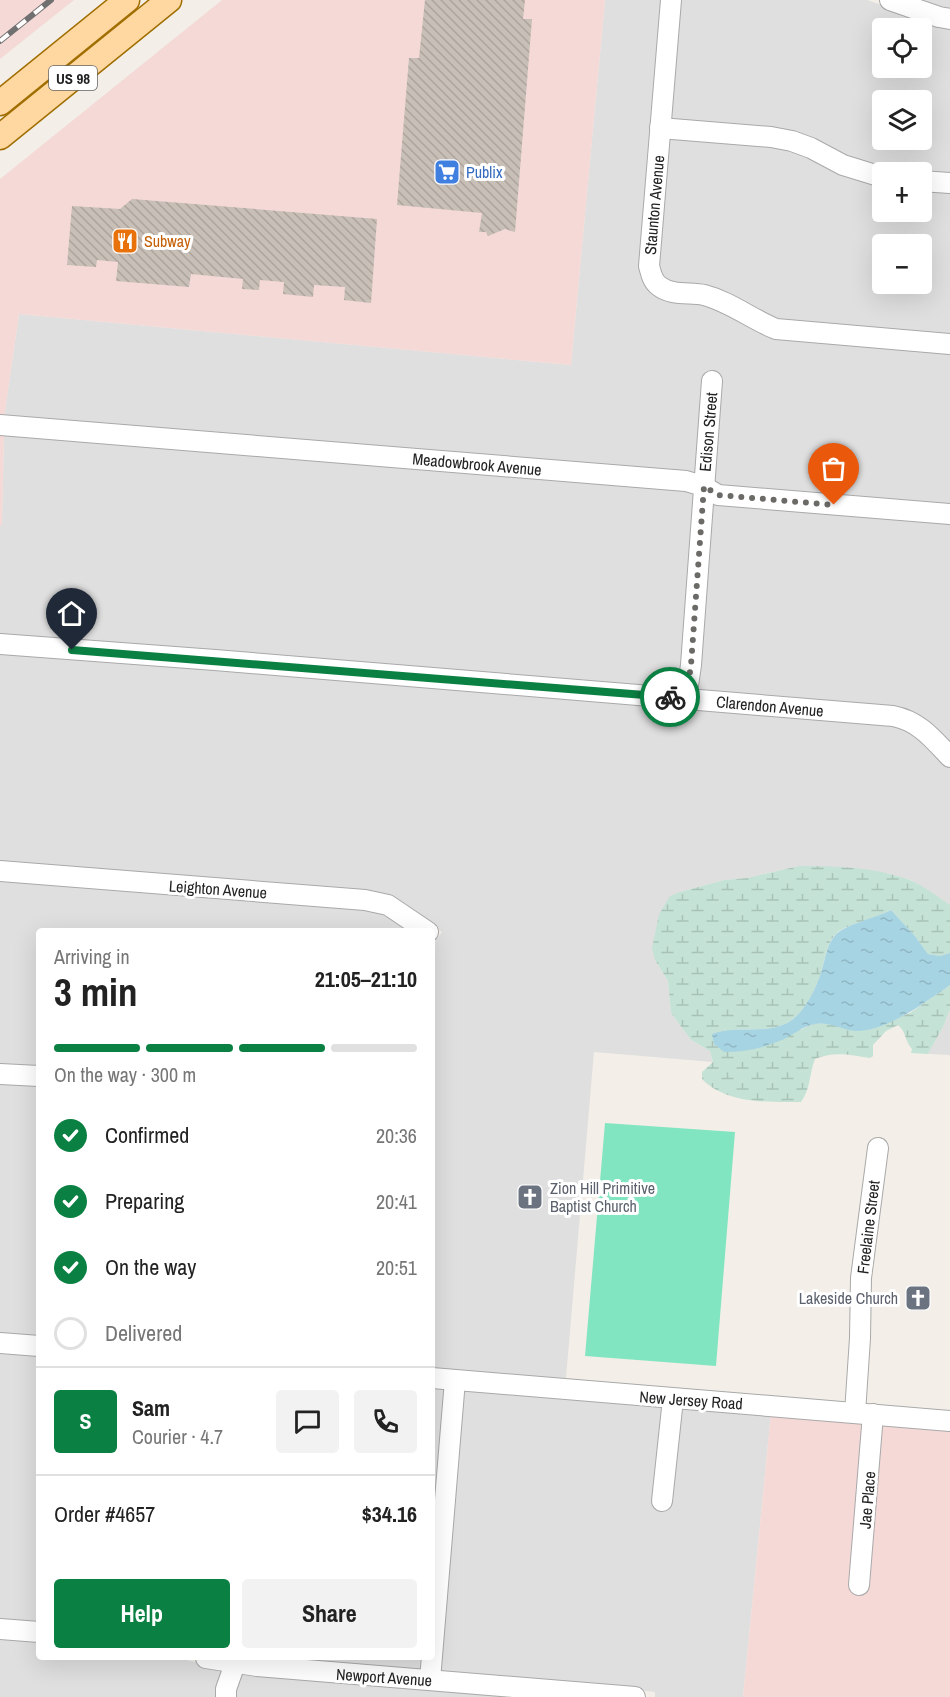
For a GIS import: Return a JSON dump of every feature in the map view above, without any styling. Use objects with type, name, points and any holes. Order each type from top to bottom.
[{"type":"main road","name":"US 98","points":[[0,104],[127,0]]},
{"type":"main road","name":"US 98","points":[[0,137],[149,9],[169,0]]},
{"type":"street","name":"Staunton Avenue","points":[[671,0],[649,266],[652,278],[659,286],[670,292],[702,294],[720,300],[776,329],[950,344]]},
{"type":"street","points":[[890,0],[950,19]]},
{"type":"street","points":[[660,128],[771,136],[792,141],[843,165],[872,174]]},
{"type":"street","points":[[932,182],[950,183]]},
{"type":"street","name":"Edison Street","points":[[686,699],[691,665],[712,381]]},
{"type":"street","name":"Meadowbrook Avenue","points":[[0,425],[686,481],[704,486],[718,495],[950,514]]},
{"type":"street","name":"Clarendon Avenue","points":[[0,644],[903,718],[924,730],[950,757]]},
{"type":"street","name":"Leighton Avenue","points":[[0,871],[365,900],[388,905],[422,928]]},
{"type":"street","points":[[0,1074],[36,1076]]},
{"type":"street","name":"Freelaine Street","points":[[864,1414],[860,1338],[861,1278],[878,1148]]},
{"type":"street","points":[[0,1343],[36,1346]]},
{"type":"street","name":"New Jersey Road","points":[[435,1378],[950,1421]]},
{"type":"street","points":[[435,1620],[455,1380]]},
{"type":"street","points":[[662,1501],[673,1399]]},
{"type":"street","name":"Jae Place","points":[[859,1585],[864,1414]]},
{"type":"street","points":[[0,1629],[36,1632]]},
{"type":"street","points":[[226,1697],[226,1689],[236,1660]]},
{"type":"street","name":"Newport Avenue","points":[[236,1660],[396,1678],[635,1697]]},
{"type":"street","points":[[430,1680],[432,1660]]},
{"type":"shaded area","points":[[0,0],[74,0],[0,59]]},
{"type":"shaded area","points":[[222,0],[605,0],[571,365],[19,314],[4,418],[0,418],[0,179]]},
{"type":"shaded area","points":[[605,0],[663,0],[641,265],[701,301],[732,313],[950,351],[950,507],[720,488],[712,483],[720,374],[705,373],[696,477],[4,418],[19,314],[571,365]]},
{"type":"shaded area","points":[[679,0],[867,0],[920,18],[872,18],[872,78],[932,78],[932,22],[950,26],[950,176],[932,174],[932,162],[872,162],[872,168],[669,122]]},
{"type":"shaded area","points":[[911,0],[950,0],[950,12]]},
{"type":"shaded area","points":[[668,135],[770,143],[872,180],[872,222],[932,222],[932,189],[950,190],[950,337],[790,324],[664,281],[657,265]]},
{"type":"shaded area","points":[[0,432],[4,432],[2,525],[0,525]]},
{"type":"shaded area","points":[[4,432],[695,491],[680,691],[0,637],[0,525],[2,524]]},
{"type":"shaded area","points":[[710,499],[950,521],[950,747],[930,726],[695,693]]},
{"type":"shaded area","points":[[0,651],[892,723],[919,735],[950,768],[950,905],[911,880],[886,873],[799,866],[747,878],[724,880],[680,892],[655,960],[668,981],[671,1013],[691,1040],[710,1051],[713,1062],[594,1052],[566,1378],[663,1391],[435,1371],[435,942],[442,932],[393,900],[0,864]]},
{"type":"shaded area","points":[[0,878],[385,912],[410,928],[36,928],[36,1069],[0,1067]]},
{"type":"shaded area","points":[[950,1009],[950,1055],[928,1054],[944,1025]]},
{"type":"shaded area","points":[[0,1081],[36,1083],[36,1339],[0,1336]]},
{"type":"shaded area","points":[[0,1350],[36,1353],[36,1625],[0,1622]]},
{"type":"shaded area","points":[[435,1385],[447,1387],[435,1525]]},
{"type":"shaded area","points":[[462,1388],[664,1405],[654,1507],[669,1508],[680,1407],[771,1413],[743,1697],[655,1697],[655,1692],[609,1687],[438,1674]]},
{"type":"shaded area","points":[[771,1413],[865,1421],[851,1590],[866,1592],[881,1422],[950,1428],[950,1697],[743,1697]]},
{"type":"shaded area","points":[[0,1636],[36,1639],[36,1660],[186,1660],[226,1669],[218,1697],[0,1697]]},
{"type":"shaded area","points":[[269,1660],[424,1660],[423,1673]]},
{"type":"shaded area","points":[[241,1671],[548,1697],[234,1697]]},
{"type":"green space","points":[[799,866],[869,870],[897,876],[920,885],[950,905],[950,953],[940,956],[928,954],[891,910],[845,928],[835,935],[829,945],[813,993],[800,1013],[789,1022],[770,1028],[731,1030],[712,1034],[800,1030],[813,1024],[827,1023],[858,1031],[876,1027],[910,1013],[950,985],[950,1009],[928,1054],[911,1053],[912,1049],[898,1025],[886,1031],[873,1045],[873,1056],[870,1058],[836,1054],[815,1059],[807,1091],[801,1102],[748,1100],[735,1097],[712,1087],[702,1079],[702,1072],[713,1062],[710,1051],[691,1040],[671,1013],[668,981],[655,960],[652,948],[659,914],[670,896],[680,892],[724,880],[747,878]]},
{"type":"green space","points":[[605,1123],[735,1132],[716,1366],[585,1356]]},
{"type":"water","points":[[891,910],[928,954],[940,956],[950,953],[950,985],[896,1020],[872,1029],[854,1031],[821,1023],[754,1049],[724,1052],[714,1044],[712,1034],[722,1031],[770,1028],[789,1022],[804,1007],[813,993],[828,947],[836,934],[847,927]]},
{"type":"building","points":[[425,0],[525,0],[523,19],[532,19],[515,232],[505,229],[488,236],[486,232],[479,232],[482,213],[397,205],[409,58],[419,58]]},
{"type":"building","points":[[132,199],[377,219],[371,303],[344,300],[345,287],[314,285],[313,297],[283,294],[284,282],[260,280],[259,290],[242,289],[243,279],[191,274],[189,287],[116,281],[118,262],[97,260],[96,267],[67,265],[72,206],[120,209]]},
{"type":"railway","points":[[0,41],[51,0]]},
{"type":"way so far","points":[[670,697],[686,699],[691,665],[704,486],[718,495],[834,505]]},
{"type":"place","name":"Publix","points":[[447,172]]},
{"type":"place","name":"Subway","points":[[125,241]]},
{"type":"place","name":"Zion Hill Primitive Baptist Church","points":[[530,1197]]},
{"type":"place","name":"Lakeside Church","points":[[918,1298]]},
{"type":"route","points":[[72,650],[670,697]]}]
